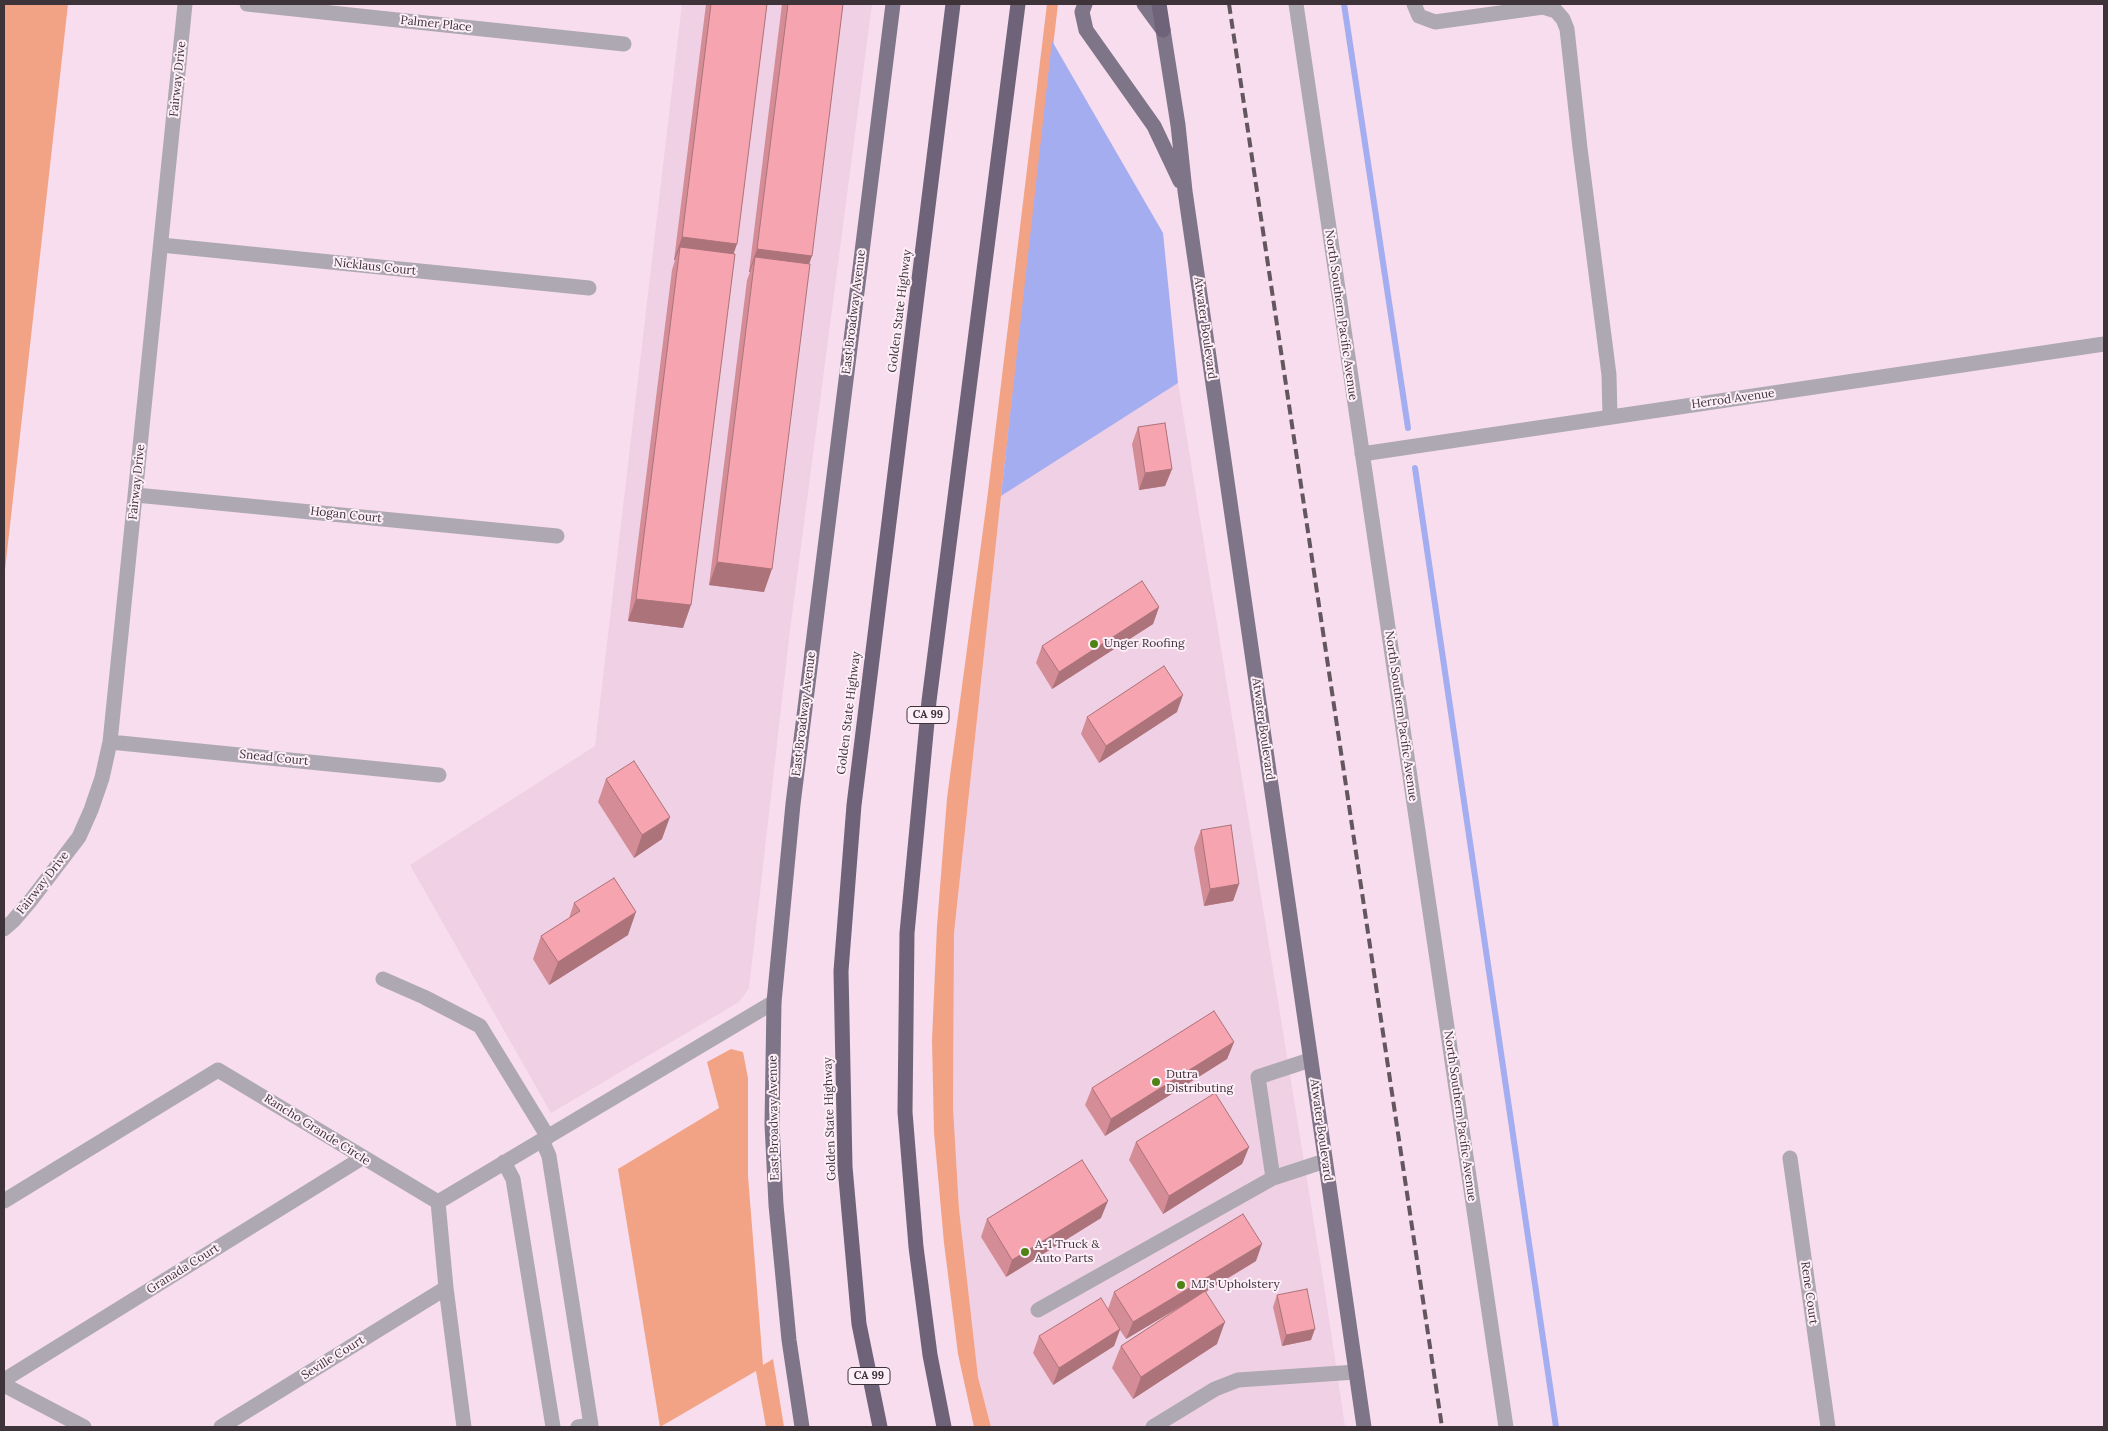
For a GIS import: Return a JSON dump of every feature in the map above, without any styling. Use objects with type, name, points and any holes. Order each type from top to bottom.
[{"type":"highway","name":"Golden State Highway","points":[[880,1427],[859,1324],[845,1168],[841,971],[855,796],[953,4]]},
{"type":"highway","name":"CA 99","points":[[944,1427],[930,1355],[916,1247],[905,1112],[908,933],[929,701],[1018,4]]},
{"type":"highway","points":[[1159,4],[1163,30]]},
{"type":"highway","points":[[859,1324],[871,1427]]},
{"type":"main road","name":"East Broadway Avenue","points":[[802,1427],[789,1340],[776,1206],[772,1124],[774,1002],[793,804],[893,4]]},
{"type":"main road","points":[[1085,4],[1082,12],[1086,30],[1154,126],[1185,191]]},
{"type":"main road","points":[[1144,4],[1163,30]]},
{"type":"main road","name":"Atwater Boulevard","points":[[1163,30],[1364,1427]]},
{"type":"street","name":"Fairway Drive","points":[[4,929],[31,900],[79,837],[102,778],[110,742],[185,4]]},
{"type":"street","name":"Palmer Place","points":[[247,4],[624,44]]},
{"type":"street","name":"North Southern Pacific Avenue","points":[[1296,4],[1506,1427]]},
{"type":"street","points":[[1414,4],[1419,16],[1435,22],[1543,6],[1556,11],[1568,29],[1580,148],[1609,375],[1610,418]]},
{"type":"street","name":"Nicklaus Court","points":[[161,245],[589,288]]},
{"type":"street","name":"Herrod Avenue","points":[[1362,454],[2104,344]]},
{"type":"street","name":"Hogan Court","points":[[136,495],[557,536]]},
{"type":"street","name":"Snead Court","points":[[110,742],[439,775]]},
{"type":"street","points":[[383,979],[424,997],[480,1026],[545,1138],[591,1425],[578,1427]]},
{"type":"street","points":[[464,1427],[446,1288],[438,1202],[774,1002]]},
{"type":"street","points":[[1273,1178],[1258,1077],[1310,1060]]},
{"type":"street","name":"Rancho Grande Circle","points":[[4,1201],[218,1070],[438,1202]]},
{"type":"street","name":"Granada Court","points":[[4,1380],[362,1158]]},
{"type":"street","name":"Rene Court","points":[[1790,1158],[1828,1427]]},
{"type":"street","points":[[1038,1310],[1273,1178],[1325,1161]]},
{"type":"street","points":[[504,1162],[513,1179],[553,1427]]},
{"type":"street","name":"Seville Court","points":[[221,1427],[446,1288]]},
{"type":"street","points":[[1153,1427],[1215,1389],[1238,1380],[1356,1372]]},
{"type":"street","points":[[4,1385],[84,1427]]},
{"type":"shaded area","points":[[4,4],[68,4],[4,579]]},
{"type":"shaded area","points":[[682,4],[872,4],[790,630],[749,988],[739,1002],[551,1113],[410,865],[595,746]]},
{"type":"shaded area","points":[[1047,4],[1058,4],[1001,496],[954,933],[953,1107],[959,1209],[978,1377],[991,1427],[974,1427],[958,1354],[944,1243],[934,1132],[932,1040],[937,926],[947,798],[987,500]]},
{"type":"shaded area","points":[[1178,383],[1324,1285],[1345,1427],[991,1427],[978,1377],[959,1209],[953,1107],[954,933],[1001,496]]},
{"type":"shaded area","points":[[731,1049],[743,1052],[748,1078],[748,1176],[763,1365],[773,1359],[784,1427],[766,1427],[756,1371],[660,1427],[618,1169],[719,1108],[707,1062]]},
{"type":"water","points":[[1052,41],[1163,233],[1178,383],[1001,496]]},
{"type":"building","points":[[711,4],[767,4],[737,244],[682,237]]},
{"type":"building","points":[[788,4],[843,4],[812,256],[757,249]]},
{"type":"building","points":[[680,247],[735,254],[691,605],[636,599]]},
{"type":"building","points":[[755,257],[810,264],[772,569],[717,562]]},
{"type":"building","points":[[1165,423],[1172,469],[1145,473],[1138,427]]},
{"type":"building","points":[[1142,581],[1159,607],[1059,672],[1042,646]]},
{"type":"building","points":[[1164,666],[1183,695],[1106,746],[1087,717]]},
{"type":"building","points":[[634,761],[670,817],[642,835],[606,779]]},
{"type":"building","points":[[1231,825],[1239,884],[1210,889],[1201,830]]},
{"type":"building","points":[[614,878],[636,912],[558,962],[541,936],[580,911],[574,903]]},
{"type":"building","name":"Dutra Distributing","points":[[1214,1011],[1234,1042],[1111,1119],[1092,1088]]},
{"type":"building","points":[[1215,1093],[1249,1147],[1169,1196],[1136,1142]]},
{"type":"building","points":[[1082,1160],[1108,1201],[1012,1260],[987,1219]]},
{"type":"building","name":"MJ's Upholstery","points":[[1243,1214],[1262,1244],[1133,1322],[1114,1292]]},
{"type":"building","points":[[1307,1289],[1315,1329],[1286,1335],[1277,1295]]},
{"type":"building","points":[[1205,1291],[1225,1322],[1141,1377],[1121,1346]]},
{"type":"building","points":[[1101,1298],[1120,1329],[1059,1368],[1039,1336]]},
{"type":"waterway","points":[[1344,4],[1408,428]]},
{"type":"waterway","points":[[1415,468],[1556,1427]]},
{"type":"railway","points":[[1229,4],[1442,1427]]},
{"type":"place","name":"Unger Roofing","points":[[1094,644]]},
{"type":"place","name":"Dutra Distributing","points":[[1156,1082]]},
{"type":"place","name":"A-1 Truck & Auto Parts","points":[[1025,1252]]},
{"type":"place","name":"MJ's Upholstery","points":[[1181,1285]]}]
